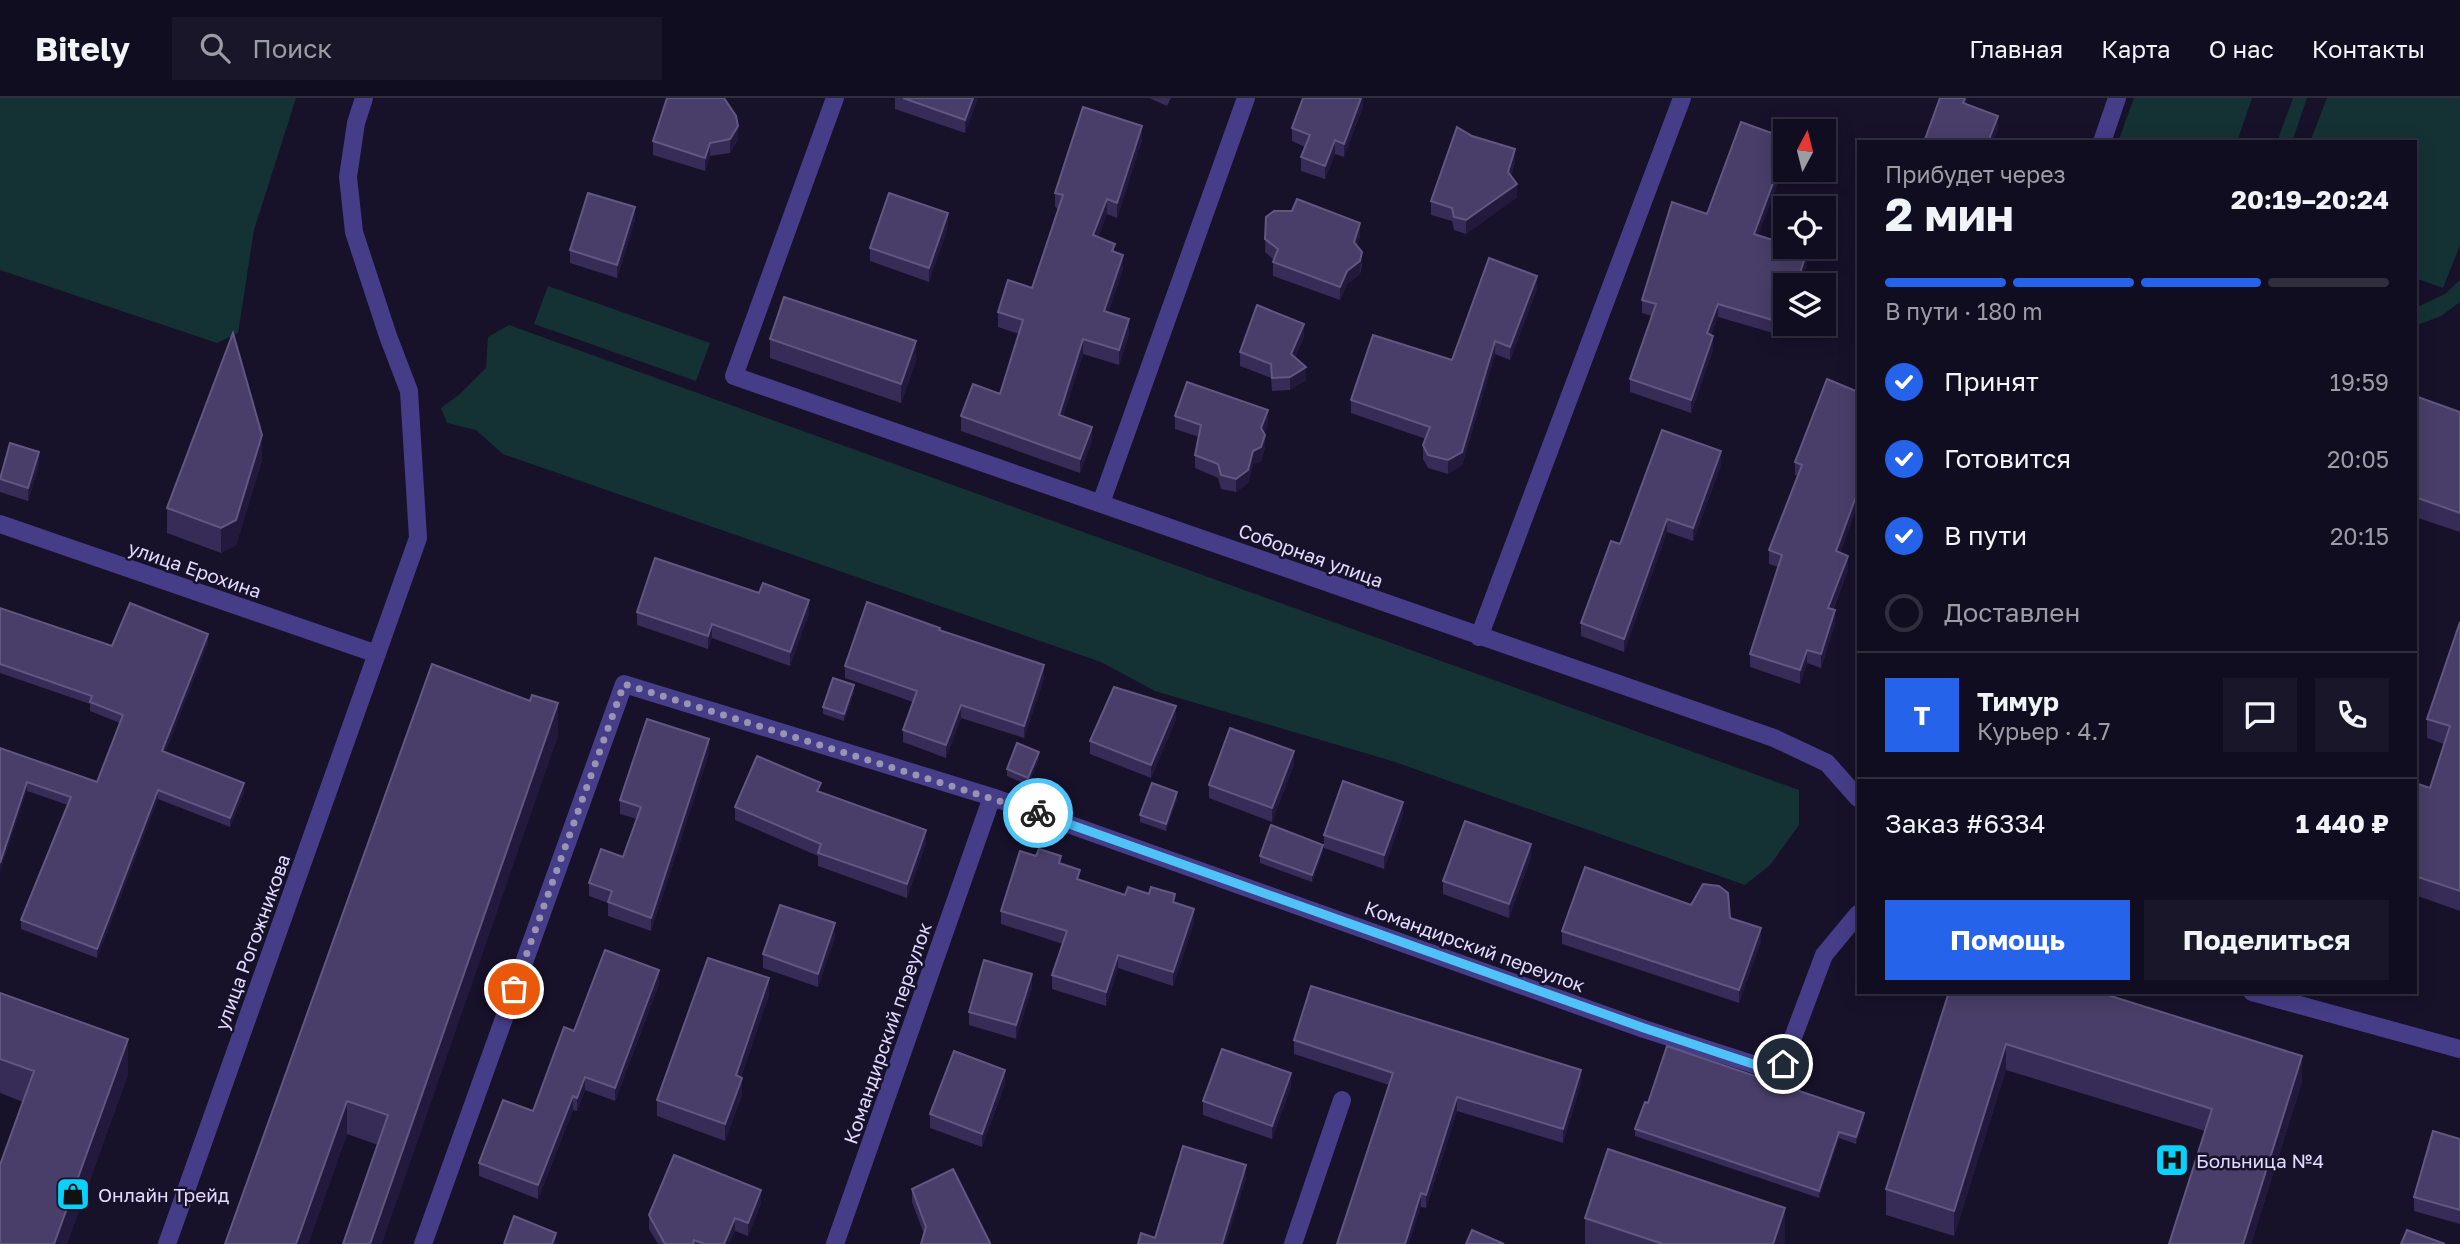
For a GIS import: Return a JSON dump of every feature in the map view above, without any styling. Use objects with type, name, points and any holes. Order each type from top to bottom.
[{"type":"street","name":"улица Рогожникова","points":[[167,1244],[418,538],[409,391],[388,336],[353,218],[348,177],[356,123],[364,98]]},
{"type":"street","name":"Соборная улица","points":[[835,98],[734,376],[1774,738],[1827,763],[1857,795]]},
{"type":"street","points":[[1101,503],[1246,98]]},
{"type":"street","points":[[1479,637],[1682,98]]},
{"type":"street","points":[[2103,140],[2118,98]]},
{"type":"street","name":"улица Ерохина","points":[[0,524],[377,654]]},
{"type":"street","name":"Командирский переулок","points":[[423,1244],[624,684],[992,797],[1632,1024],[1768,1069],[1783,1064],[1824,955],[1857,915]]},
{"type":"street","name":"Командирский переулок","points":[[835,1244],[992,797]]},
{"type":"street","points":[[2259,994],[2460,1049]]},
{"type":"street","points":[[1293,1244],[1342,1100]]},
{"type":"green space","points":[[0,98],[296,98],[254,230],[238,333],[217,343],[0,270]]},
{"type":"green space","points":[[2134,98],[2252,98],[2238,140],[2119,140]]},
{"type":"green space","points":[[2293,98],[2307,98],[2293,140],[2278,140]]},
{"type":"green space","points":[[2327,98],[2460,98],[2460,245],[2443,288],[2417,279],[2417,140],[2311,140]]},
{"type":"green space","points":[[2460,280],[2460,302],[2441,316],[2417,325],[2417,307],[2445,294]]},
{"type":"green space","points":[[548,286],[710,343],[696,381],[534,324]]},
{"type":"green space","points":[[509,325],[1799,790],[1799,825],[1770,865],[1745,885],[1392,761],[1155,691],[1101,662],[503,454],[476,430],[447,423],[441,408],[460,394],[486,368],[488,337]]},
{"type":"building","points":[[667,98],[724,98],[736,116],[738,126],[730,139],[710,143],[705,158],[653,141]]},
{"type":"building","points":[[903,98],[973,98],[965,120]]},
{"type":"building","points":[[1303,98],[1361,98],[1344,144],[1335,140],[1325,166],[1301,157],[1310,135],[1292,128]]},
{"type":"building","points":[[1940,98],[1965,98],[1963,103],[1998,116],[1989,140],[1925,140]]},
{"type":"building","points":[[1083,107],[1142,126],[1117,203],[1107,199],[1093,235],[1115,244],[1112,251],[1123,255],[1104,311],[1129,319],[1119,350],[1083,339],[1059,415],[1092,427],[1080,459],[961,416],[973,384],[1000,394],[1023,320],[998,312],[1008,280],[1032,288],[1063,195],[1055,193]]},
{"type":"building","points":[[1741,122],[1773,134],[1773,182],[1754,234],[1773,240],[1773,259],[1804,259],[1800,273],[1773,273],[1773,320],[1718,304],[1707,333],[1713,336],[1691,400],[1630,379],[1656,304],[1642,300],[1672,202],[1707,214]]},
{"type":"building","points":[[1457,127],[1472,136],[1515,149],[1508,172],[1517,184],[1466,220],[1454,217],[1452,208],[1431,201]]},
{"type":"building","points":[[588,193],[635,207],[617,265],[570,250]]},
{"type":"building","points":[[889,193],[948,213],[929,268],[870,248]]},
{"type":"building","points":[[1297,199],[1360,223],[1354,242],[1362,252],[1360,261],[1347,271],[1340,287],[1273,262],[1278,249],[1265,239],[1266,217],[1274,211],[1292,211]]},
{"type":"building","points":[[1489,258],[1537,276],[1510,347],[1495,341],[1462,452],[1448,460],[1428,455],[1423,445],[1430,427],[1351,400],[1373,335],[1452,360]]},
{"type":"building","points":[[784,297],[916,341],[901,384],[770,339]]},
{"type":"building","points":[[1257,305],[1304,324],[1291,354],[1306,367],[1290,377],[1272,378],[1271,364],[1240,352]]},
{"type":"building","points":[[233,333],[262,435],[236,520],[221,528],[167,508]]},
{"type":"building","points":[[1827,379],[1857,392],[1857,494],[1836,551],[1848,556],[1828,608],[1835,610],[1821,654],[1807,650],[1800,670],[1750,654],[1782,555],[1769,550],[1802,465],[1795,462]]},
{"type":"building","points":[[1187,382],[1268,410],[1261,428],[1265,435],[1261,447],[1253,451],[1248,470],[1236,479],[1221,475],[1218,464],[1195,455],[1201,425],[1175,416]]},
{"type":"building","points":[[2417,397],[2460,412],[2460,513],[2417,498]]},
{"type":"building","points":[[1662,430],[1721,451],[1693,528],[1667,519],[1624,639],[1581,623],[1611,541],[1620,544]]},
{"type":"building","points":[[10,443],[39,452],[28,488],[0,479]]},
{"type":"building","points":[[655,558],[759,593],[763,583],[809,600],[790,652],[712,624],[708,636],[637,612]]},
{"type":"building","points":[[867,602],[940,628],[939,630],[1044,665],[1024,726],[961,705],[946,745],[903,730],[917,691],[845,666]]},
{"type":"building","points":[[130,603],[208,634],[162,751],[244,783],[230,818],[158,790],[97,949],[21,920],[71,797],[27,782],[0,863],[0,748],[97,782],[123,715],[90,702],[92,696],[0,664],[0,608],[112,646]]},
{"type":"building","points":[[2460,622],[2460,891],[2417,877],[2417,784],[2430,788],[2450,726],[2427,719]]},
{"type":"building","points":[[432,664],[530,701],[532,695],[558,703],[370,1244],[343,1244],[388,1115],[347,1101],[296,1244],[225,1244]]},
{"type":"building","points":[[833,678],[854,685],[844,714],[823,707]]},
{"type":"building","points":[[1114,687],[1176,706],[1151,765],[1090,741]]},
{"type":"building","points":[[647,719],[709,739],[651,918],[608,902],[612,891],[589,883],[601,849],[623,857],[641,807],[620,800]]},
{"type":"building","points":[[1230,728],[1294,751],[1272,808],[1209,785]]},
{"type":"building","points":[[1017,743],[1039,752],[1028,778],[1007,769]]},
{"type":"building","points":[[757,756],[821,783],[817,791],[926,830],[907,884],[818,853],[821,844],[735,807]]},
{"type":"building","points":[[1343,781],[1403,802],[1384,855],[1324,835]]},
{"type":"building","points":[[1152,783],[1177,792],[1166,824],[1140,815]]},
{"type":"building","points":[[1465,821],[1531,844],[1509,904],[1443,881]]},
{"type":"building","points":[[1271,825],[1323,845],[1312,875],[1260,856]]},
{"type":"building","points":[[1039,849],[1061,856],[1059,863],[1080,870],[1077,879],[1125,895],[1128,887],[1149,894],[1151,887],[1175,894],[1173,902],[1194,909],[1173,972],[1118,955],[1106,992],[1052,975],[1067,931],[1001,911],[1020,851],[1036,856]]},
{"type":"building","points":[[1585,867],[1691,905],[1703,884],[1719,886],[1728,893],[1730,918],[1761,928],[1739,990],[1562,931]]},
{"type":"building","points":[[780,905],[835,923],[818,974],[763,954]]},
{"type":"building","points":[[605,950],[659,970],[615,1088],[585,1077],[577,1098],[573,1096],[538,1185],[479,1163],[503,1100],[533,1111],[564,1027],[574,1031]]},
{"type":"building","points":[[708,958],[769,978],[736,1075],[742,1078],[725,1124],[657,1100]]},
{"type":"building","points":[[984,960],[1032,974],[1016,1025],[969,1012]]},
{"type":"building","points":[[1311,986],[1581,1070],[1563,1129],[1457,1097],[1426,1195],[1421,1193],[1405,1244],[1337,1244],[1393,1073],[1294,1040]]},
{"type":"building","points":[[0,993],[128,1039],[54,1244],[0,1244],[0,1165],[34,1071],[0,1059]]},
{"type":"building","points":[[1948,994],[2104,994],[2302,1056],[2243,1244],[2169,1244],[2212,1109],[2006,1044],[1954,1211],[1886,1189]]},
{"type":"building","points":[[1667,1046],[1864,1113],[1856,1137],[1839,1132],[1819,1191],[1635,1129],[1645,1102],[1648,1103]]},
{"type":"building","points":[[1222,1049],[1291,1073],[1272,1126],[1203,1101]]},
{"type":"building","points":[[954,1051],[1005,1070],[982,1134],[930,1114]]},
{"type":"building","points":[[2433,1131],[2460,1139],[2460,1210],[2414,1197]]},
{"type":"building","points":[[1183,1146],[1246,1165],[1222,1244],[1138,1244],[1141,1233],[1155,1238]]},
{"type":"building","points":[[1608,1149],[1785,1208],[1773,1244],[1663,1244],[1585,1218]]},
{"type":"building","points":[[674,1155],[761,1190],[748,1223],[735,1218],[724,1244],[705,1244],[694,1240],[693,1244],[665,1244],[649,1215]]},
{"type":"building","points":[[953,1169],[990,1244],[921,1244],[926,1227],[912,1189]]},
{"type":"building","points":[[514,1216],[556,1233],[552,1244],[504,1244]]},
{"type":"building","points":[[1472,1230],[1504,1244],[1466,1244]]},
{"type":"building","points":[[2407,1230],[2445,1244],[2401,1244]]},
{"type":"way so far","points":[[514,989],[624,684],[1038,813]]},
{"type":"place","name":"Больница №4","points":[[2172,1160]]},
{"type":"place","name":"Онлайн Трейд","points":[[73,1194]]},
{"type":"route","points":[[1038,813],[1644,1028],[1768,1069],[1783,1064]]}]
